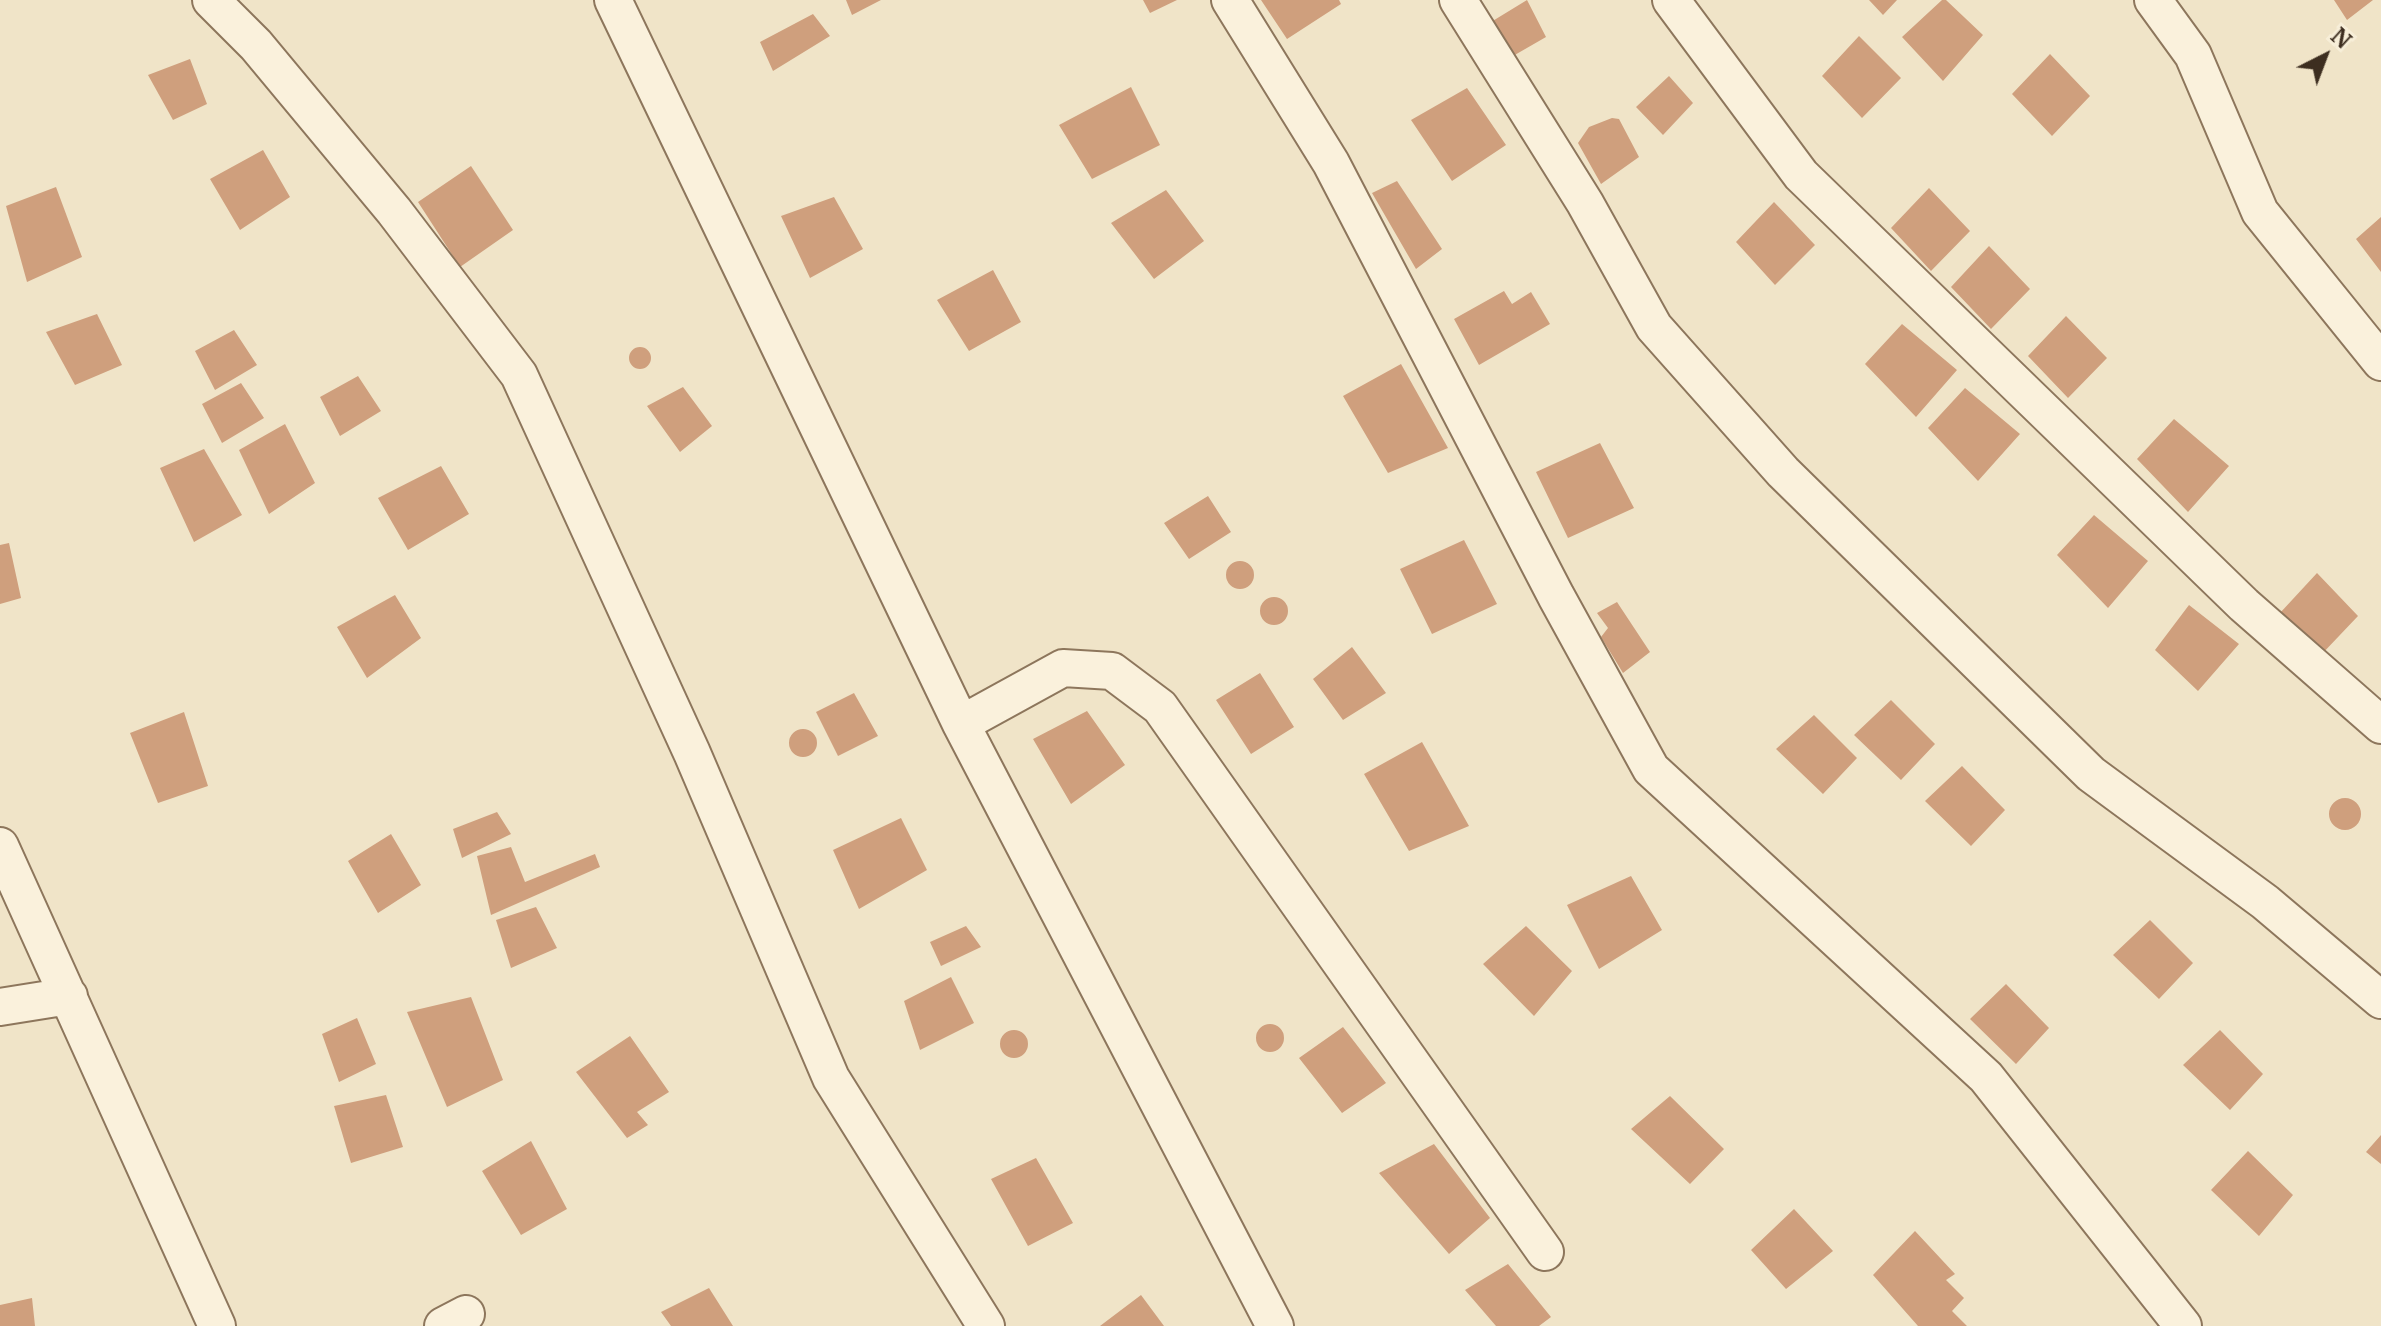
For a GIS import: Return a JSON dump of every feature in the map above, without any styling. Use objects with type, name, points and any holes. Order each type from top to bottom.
[{"type":"street","points":[[211,0],[256,45],[394,211],[519,375],[692,753],[831,1078],[986,1326]]},
{"type":"street","points":[[613,0],[961,724],[1275,1326]]},
{"type":"street","points":[[1230,0],[1331,163],[1556,596],[1651,769],[1986,1077],[2183,1326]]},
{"type":"street","points":[[1458,0],[1585,203],[1654,327],[1783,472],[2091,774],[2265,902],[2381,1000]]},
{"type":"street","points":[[1671,0],[1801,175],[2244,605],[2381,725]]},
{"type":"street","points":[[2153,0],[2193,55],[2260,212],[2381,362]]},
{"type":"street","points":[[961,724],[1063,668],[1112,671],[1160,707],[1545,1252]]},
{"type":"street","points":[[0,846],[214,1325]]},
{"type":"street","points":[[0,1007],[69,996]]},
{"type":"building","points":[[846,0],[881,0],[852,15]]},
{"type":"building","points":[[1143,0],[1177,0],[1150,13]]},
{"type":"building","points":[[1261,0],[1339,0],[1341,4],[1287,39]]},
{"type":"building","points":[[1527,0],[1546,37],[1513,56],[1491,22]]},
{"type":"building","points":[[1869,0],[1897,0],[1883,15]]},
{"type":"building","points":[[1942,0],[1946,0],[1983,35],[1943,81],[1902,37]]},
{"type":"building","points":[[2334,0],[2373,0],[2347,20]]},
{"type":"building","points":[[813,14],[830,36],[773,71],[760,42]]},
{"type":"building","points":[[1859,36],[1901,78],[1862,118],[1822,76]]},
{"type":"building","points":[[2050,54],[2090,96],[2052,136],[2012,94]]},
{"type":"building","points":[[190,59],[207,104],[173,120],[148,75]]},
{"type":"building","points":[[1669,76],[1693,103],[1663,135],[1636,107]]},
{"type":"building","points":[[1131,87],[1160,145],[1092,179],[1059,125]]},
{"type":"building","points":[[1467,88],[1506,145],[1452,181],[1411,120]]},
{"type":"building","points":[[1612,118],[1619,119],[1639,157],[1601,184],[1578,143],[1589,127]]},
{"type":"building","points":[[263,150],[290,197],[240,230],[210,179]]},
{"type":"building","points":[[471,166],[513,230],[460,267],[418,202]]},
{"type":"building","points":[[1397,181],[1442,249],[1416,269],[1372,193]]},
{"type":"building","points":[[56,187],[82,257],[27,282],[6,206]]},
{"type":"building","points":[[1929,188],[1970,231],[1931,271],[1891,228]]},
{"type":"building","points":[[1166,190],[1204,241],[1154,279],[1111,223]]},
{"type":"building","points":[[834,197],[863,249],[810,278],[781,216]]},
{"type":"building","points":[[1774,202],[1815,245],[1775,285],[1736,242]]},
{"type":"building","points":[[2381,217],[2381,272],[2356,239]]},
{"type":"building","points":[[1989,246],[2030,289],[1991,329],[1951,287]]},
{"type":"building","points":[[993,270],[1021,322],[969,351],[937,300]]},
{"type":"building","points":[[1504,291],[1512,304],[1531,292],[1550,324],[1479,365],[1454,319]]},
{"type":"building","points":[[97,314],[122,365],[75,385],[46,332]]},
{"type":"building","points":[[2066,316],[2107,358],[2068,398],[2028,356]]},
{"type":"building","points":[[1902,324],[1957,370],[1916,417],[1865,364]]},
{"type":"building","points":[[234,330],[257,365],[215,390],[195,351]]},
{"type":"building","points":[[636,347],[644,347],[651,358],[644,369],[636,369],[629,362],[629,354]]},
{"type":"building","points":[[1401,364],[1448,448],[1388,473],[1343,396]]},
{"type":"building","points":[[358,376],[381,411],[340,436],[320,397]]},
{"type":"building","points":[[241,383],[264,418],[222,443],[202,404]]},
{"type":"building","points":[[683,387],[712,426],[680,452],[647,406]]},
{"type":"building","points":[[1965,388],[2020,434],[1978,481],[1928,428]]},
{"type":"building","points":[[2174,419],[2229,466],[2188,512],[2137,459]]},
{"type":"building","points":[[285,424],[315,483],[269,514],[239,450]]},
{"type":"building","points":[[1600,443],[1634,508],[1568,538],[1536,472]]},
{"type":"building","points":[[204,449],[242,515],[194,542],[160,468]]},
{"type":"building","points":[[441,466],[469,514],[408,550],[378,498]]},
{"type":"building","points":[[1208,496],[1231,532],[1189,559],[1164,523]]},
{"type":"building","points":[[2094,515],[2148,561],[2108,608],[2057,555]]},
{"type":"building","points":[[1464,540],[1497,604],[1432,634],[1400,569]]},
{"type":"building","points":[[9,543],[21,598],[0,604],[0,545]]},
{"type":"building","points":[[1240,561],[1250,565],[1254,575],[1250,585],[1240,589],[1230,585],[1226,575],[1230,565]]},
{"type":"building","points":[[2317,573],[2358,616],[2320,656],[2280,613]]},
{"type":"building","points":[[395,595],[421,638],[367,678],[337,627]]},
{"type":"building","points":[[1274,597],[1284,601],[1288,611],[1284,621],[1274,625],[1264,621],[1260,611],[1264,601]]},
{"type":"building","points":[[1617,602],[1650,652],[1623,673],[1601,637],[1608,628],[1597,613]]},
{"type":"building","points":[[2189,605],[2239,644],[2198,691],[2155,650]]},
{"type":"building","points":[[1352,647],[1386,693],[1343,720],[1313,679]]},
{"type":"building","points":[[1260,673],[1294,727],[1251,754],[1216,700]]},
{"type":"building","points":[[854,693],[878,736],[838,756],[816,712]]},
{"type":"building","points":[[1891,700],[1935,744],[1901,780],[1854,735]]},
{"type":"building","points":[[1087,711],[1125,765],[1071,804],[1033,739]]},
{"type":"building","points":[[184,712],[208,786],[158,803],[130,733]]},
{"type":"building","points":[[1814,715],[1857,758],[1823,794],[1776,749]]},
{"type":"building","points":[[803,729],[813,733],[817,743],[813,753],[803,757],[793,753],[789,743],[793,733]]},
{"type":"building","points":[[1422,742],[1469,826],[1409,851],[1364,774]]},
{"type":"building","points":[[1962,766],[2005,810],[1971,846],[1925,801]]},
{"type":"building","points":[[2345,798],[2356,803],[2361,814],[2356,825],[2345,830],[2334,825],[2329,814],[2334,803]]},
{"type":"building","points":[[497,812],[511,834],[462,858],[453,829]]},
{"type":"building","points":[[901,818],[927,870],[859,909],[833,850]]},
{"type":"building","points":[[391,834],[421,885],[378,913],[348,861]]},
{"type":"building","points":[[511,847],[525,882],[595,854],[600,867],[491,915],[477,856]]},
{"type":"building","points":[[1631,876],[1662,930],[1599,969],[1567,905]]},
{"type":"building","points":[[536,907],[557,948],[511,968],[496,920]]},
{"type":"building","points":[[2150,920],[2193,963],[2159,999],[2113,955]]},
{"type":"building","points":[[966,926],[981,947],[941,966],[930,942]]},
{"type":"building","points":[[1526,926],[1572,971],[1534,1016],[1483,964]]},
{"type":"building","points":[[951,977],[974,1023],[920,1050],[904,1001]]},
{"type":"building","points":[[2006,984],[2049,1028],[2016,1064],[1970,1019]]},
{"type":"building","points":[[471,997],[503,1080],[447,1107],[407,1012]]},
{"type":"building","points":[[357,1018],[376,1064],[339,1082],[322,1034]]},
{"type":"building","points":[[1270,1024],[1280,1028],[1284,1038],[1280,1048],[1270,1052],[1260,1048],[1256,1038],[1260,1028]]},
{"type":"building","points":[[1343,1027],[1386,1083],[1342,1113],[1299,1058]]},
{"type":"building","points":[[1014,1030],[1024,1034],[1028,1044],[1024,1054],[1014,1058],[1004,1054],[1000,1044],[1004,1034]]},
{"type":"building","points":[[2220,1030],[2263,1074],[2230,1110],[2183,1065]]},
{"type":"building","points":[[630,1036],[669,1092],[637,1112],[648,1125],[627,1138],[576,1072]]},
{"type":"building","points":[[386,1095],[403,1147],[351,1163],[334,1106]]},
{"type":"building","points":[[1670,1096],[1724,1149],[1690,1184],[1631,1129]]},
{"type":"building","points":[[2381,1135],[2381,1164],[2366,1152]]},
{"type":"building","points":[[531,1141],[567,1209],[521,1235],[482,1171]]},
{"type":"building","points":[[1434,1144],[1490,1218],[1449,1254],[1379,1173]]},
{"type":"building","points":[[2248,1151],[2293,1195],[2259,1236],[2211,1190]]},
{"type":"building","points":[[1036,1158],[1073,1223],[1028,1246],[991,1179]]},
{"type":"building","points":[[1794,1209],[1833,1251],[1786,1289],[1751,1250]]},
{"type":"building","points":[[1915,1231],[1955,1274],[1946,1280],[1964,1298],[1952,1311],[1967,1326],[1918,1326],[1873,1275]]},
{"type":"building","points":[[1508,1264],[1551,1317],[1539,1326],[1496,1326],[1465,1290]]},
{"type":"building","points":[[709,1288],[733,1326],[671,1326],[661,1312]]},
{"type":"building","points":[[1141,1295],[1164,1326],[1100,1326]]},
{"type":"building","points":[[32,1298],[35,1326],[0,1326],[0,1305]]}]
